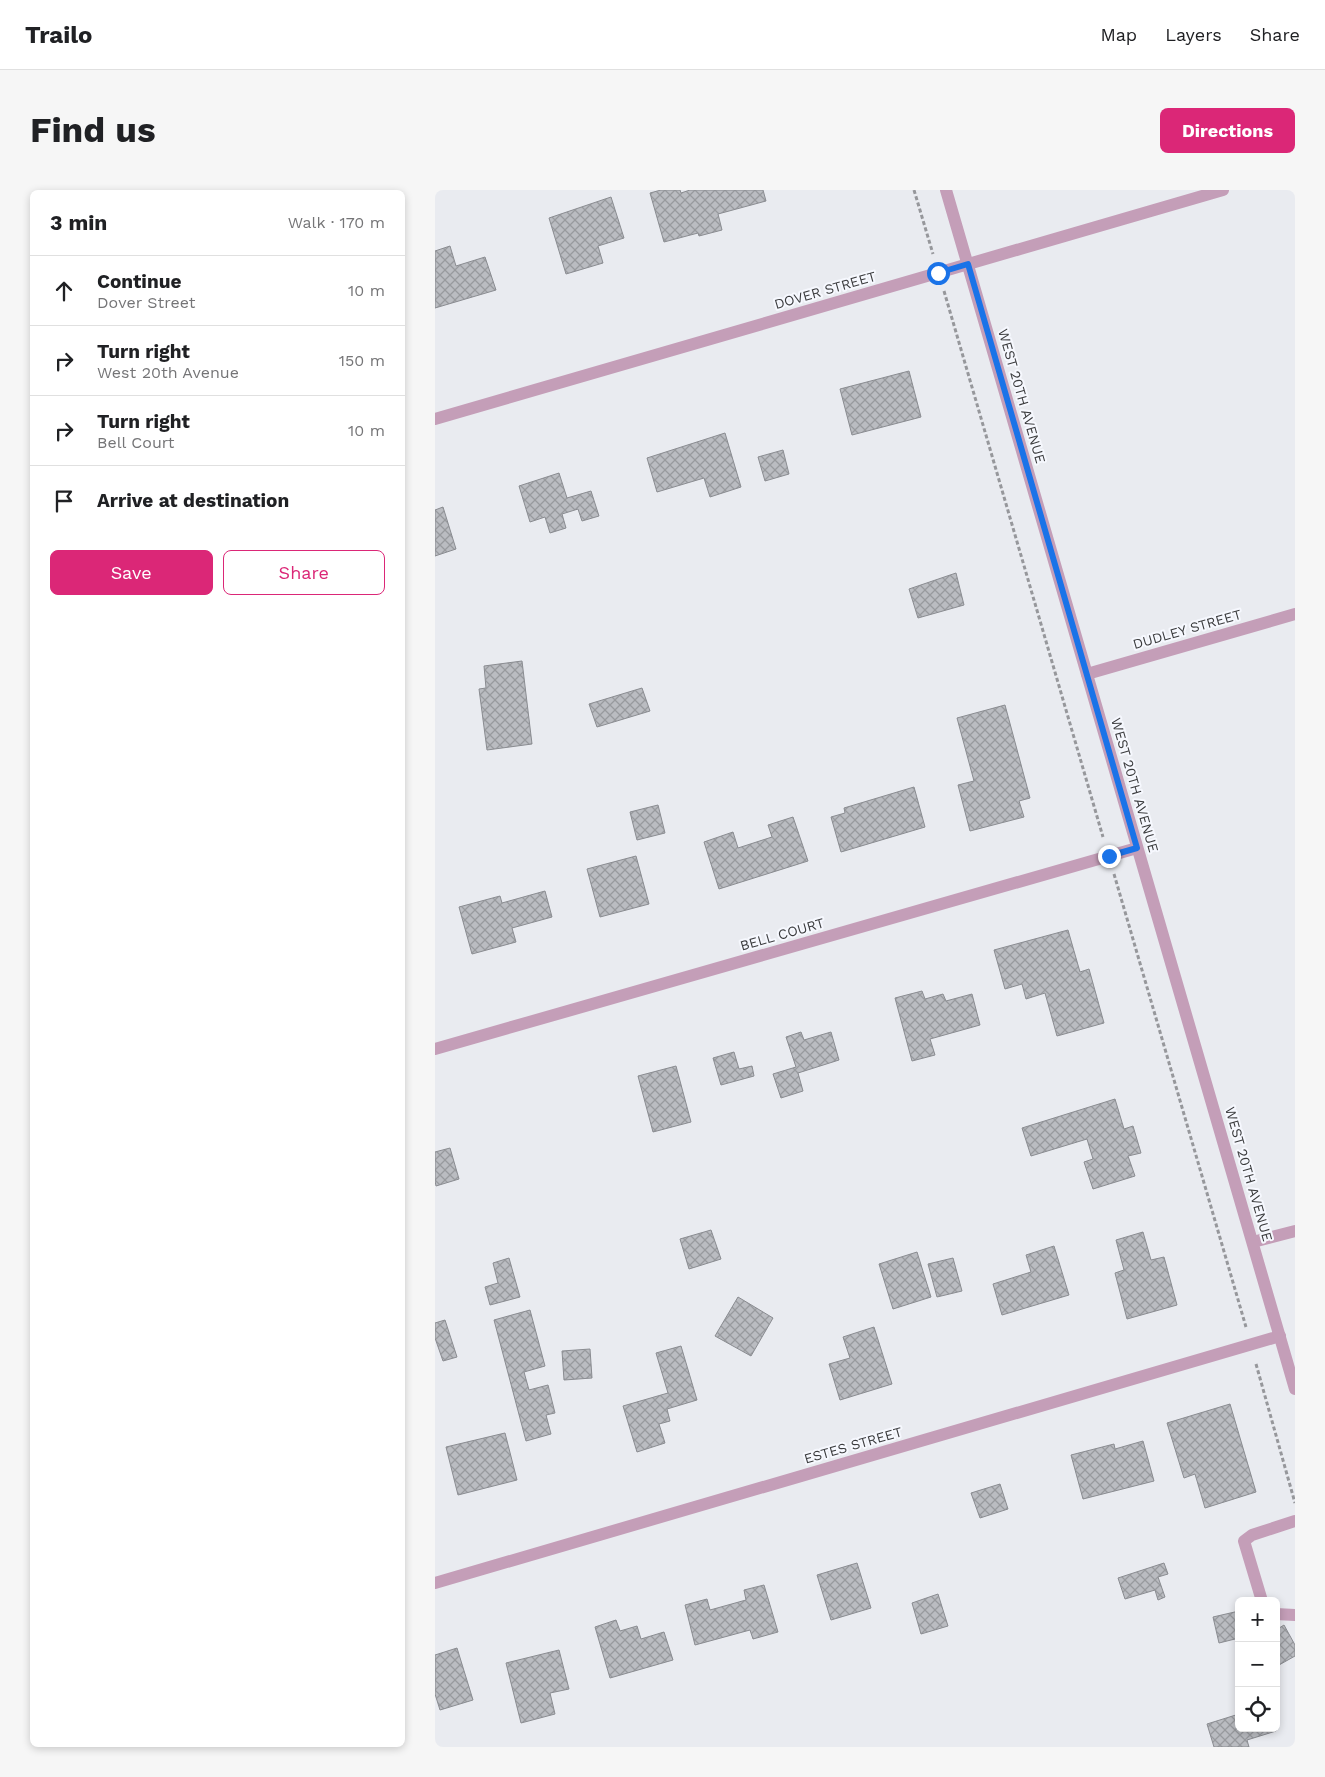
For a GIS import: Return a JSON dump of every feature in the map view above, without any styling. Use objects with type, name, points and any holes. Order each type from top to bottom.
[{"type":"street","name":"WEST 20TH AVENUE","points":[[946,190],[1295,1389]]},
{"type":"street","name":"DOVER STREET","points":[[435,419],[1223,190]]},
{"type":"street","name":"DUDLEY STREET","points":[[1087,674],[1295,614]]},
{"type":"street","name":"BELL COURT","points":[[435,1049],[1137,848]]},
{"type":"street","points":[[1253,1242],[1295,1231]]},
{"type":"street","name":"ESTES STREET","points":[[435,1584],[1280,1336]]},
{"type":"street","points":[[1261,1597],[1244,1541],[1252,1534],[1295,1522]]},
{"type":"street","points":[[1280,1614],[1295,1615]]},
{"type":"building","points":[[661,190],[680,190],[681,193],[690,190],[763,190],[766,201],[718,214],[722,230],[699,236],[698,233],[664,242],[650,193]]},
{"type":"building","points":[[611,197],[624,238],[598,246],[603,263],[566,274],[549,218]]},
{"type":"building","points":[[450,246],[456,266],[485,257],[496,290],[435,308],[435,251]]},
{"type":"building","points":[[909,371],[921,417],[852,435],[840,389]]},
{"type":"building","points":[[725,433],[741,487],[710,497],[704,478],[657,492],[647,458]]},
{"type":"building","points":[[783,450],[789,474],[765,481],[758,457]]},
{"type":"building","points":[[559,473],[567,498],[591,491],[599,516],[582,521],[578,509],[562,514],[566,528],[550,533],[545,517],[530,522],[519,486]]},
{"type":"building","points":[[443,507],[456,549],[435,556],[435,510]]},
{"type":"building","points":[[956,573],[964,605],[918,618],[909,589]]},
{"type":"building","points":[[522,661],[532,744],[487,750],[479,689],[486,688],[484,666]]},
{"type":"building","points":[[642,688],[650,711],[597,727],[589,704]]},
{"type":"building","points":[[1005,705],[1030,798],[1019,801],[1024,817],[970,831],[958,785],[974,781],[957,718]]},
{"type":"building","points":[[914,787],[925,827],[841,852],[831,817],[845,813],[844,808]]},
{"type":"building","points":[[658,805],[665,833],[637,840],[630,812]]},
{"type":"building","points":[[793,817],[808,861],[719,889],[704,842],[733,832],[738,848],[772,837],[768,825]]},
{"type":"building","points":[[636,856],[649,904],[600,917],[587,869]]},
{"type":"building","points":[[545,891],[552,917],[512,928],[516,942],[472,954],[459,907],[500,896],[502,903]]},
{"type":"building","points":[[1068,930],[1080,972],[1089,969],[1104,1023],[1057,1036],[1045,993],[1026,999],[1022,984],[1005,989],[994,950]]},
{"type":"building","points":[[922,991],[925,999],[943,994],[946,1001],[972,994],[980,1025],[930,1039],[935,1055],[912,1061],[895,998]]},
{"type":"building","points":[[801,1032],[804,1040],[831,1032],[839,1060],[798,1073],[803,1091],[781,1098],[773,1074],[796,1067],[786,1037]]},
{"type":"building","points":[[734,1052],[739,1069],[752,1066],[754,1076],[721,1085],[713,1058]]},
{"type":"building","points":[[676,1066],[691,1122],[653,1132],[638,1076]]},
{"type":"building","points":[[1115,1099],[1124,1129],[1133,1126],[1141,1153],[1128,1156],[1135,1176],[1093,1189],[1084,1162],[1093,1159],[1087,1139],[1031,1156],[1022,1128]]},
{"type":"building","points":[[450,1148],[459,1179],[436,1186],[435,1152]]},
{"type":"building","points":[[711,1230],[721,1259],[689,1269],[680,1239]]},
{"type":"building","points":[[1143,1232],[1151,1260],[1164,1257],[1177,1305],[1127,1319],[1115,1273],[1124,1270],[1116,1240]]},
{"type":"building","points":[[1054,1246],[1069,1295],[1002,1315],[993,1284],[1031,1272],[1026,1255]]},
{"type":"building","points":[[917,1252],[931,1297],[893,1309],[879,1264]]},
{"type":"building","points":[[509,1258],[520,1297],[490,1305],[485,1287],[498,1283],[493,1263]]},
{"type":"building","points":[[953,1258],[962,1291],[937,1297],[928,1264]]},
{"type":"building","points":[[738,1297],[773,1318],[751,1356],[715,1336]]},
{"type":"building","points":[[530,1310],[545,1366],[524,1372],[529,1390],[548,1385],[555,1413],[546,1415],[551,1434],[526,1441],[494,1320]]},
{"type":"building","points":[[445,1320],[457,1357],[443,1361],[435,1338],[435,1323]]},
{"type":"building","points":[[874,1327],[892,1384],[840,1400],[829,1364],[850,1358],[843,1337]]},
{"type":"building","points":[[681,1346],[697,1400],[667,1409],[670,1421],[659,1424],[665,1443],[637,1452],[623,1406],[668,1393],[656,1353]]},
{"type":"building","points":[[590,1349],[592,1378],[564,1380],[562,1351]]},
{"type":"building","points":[[1230,1404],[1256,1492],[1205,1508],[1195,1474],[1184,1478],[1167,1423]]},
{"type":"building","points":[[505,1433],[517,1480],[458,1495],[446,1447]]},
{"type":"building","points":[[1143,1441],[1154,1481],[1083,1499],[1071,1455],[1114,1444],[1115,1449]]},
{"type":"building","points":[[1000,1484],[1008,1509],[980,1518],[971,1493]]},
{"type":"building","points":[[857,1563],[871,1608],[831,1620],[817,1575]]},
{"type":"building","points":[[1164,1563],[1168,1574],[1158,1577],[1165,1597],[1158,1600],[1155,1590],[1125,1599],[1118,1578]]},
{"type":"building","points":[[764,1585],[778,1632],[753,1639],[750,1630],[695,1645],[685,1605],[707,1599],[710,1610],[746,1600],[744,1590]]},
{"type":"building","points":[[938,1594],[948,1626],[921,1634],[912,1603]]},
{"type":"building","points":[[1235,1612],[1235,1639],[1219,1643],[1213,1617]]},
{"type":"building","points":[[616,1620],[620,1631],[637,1626],[641,1639],[664,1632],[673,1660],[610,1678],[595,1627]]},
{"type":"building","points":[[1284,1625],[1295,1645],[1295,1656],[1280,1664],[1280,1642],[1280,1628]]},
{"type":"building","points":[[457,1648],[473,1700],[440,1710],[435,1694],[435,1655]]},
{"type":"building","points":[[559,1650],[569,1689],[550,1693],[555,1714],[521,1723],[506,1663]]},
{"type":"building","points":[[1235,1715],[1235,1732],[1273,1732],[1247,1740],[1249,1747],[1214,1747],[1207,1724]]},
{"type":"route","points":[[938,273],[968,264],[1137,848],[1109,856]]}]
